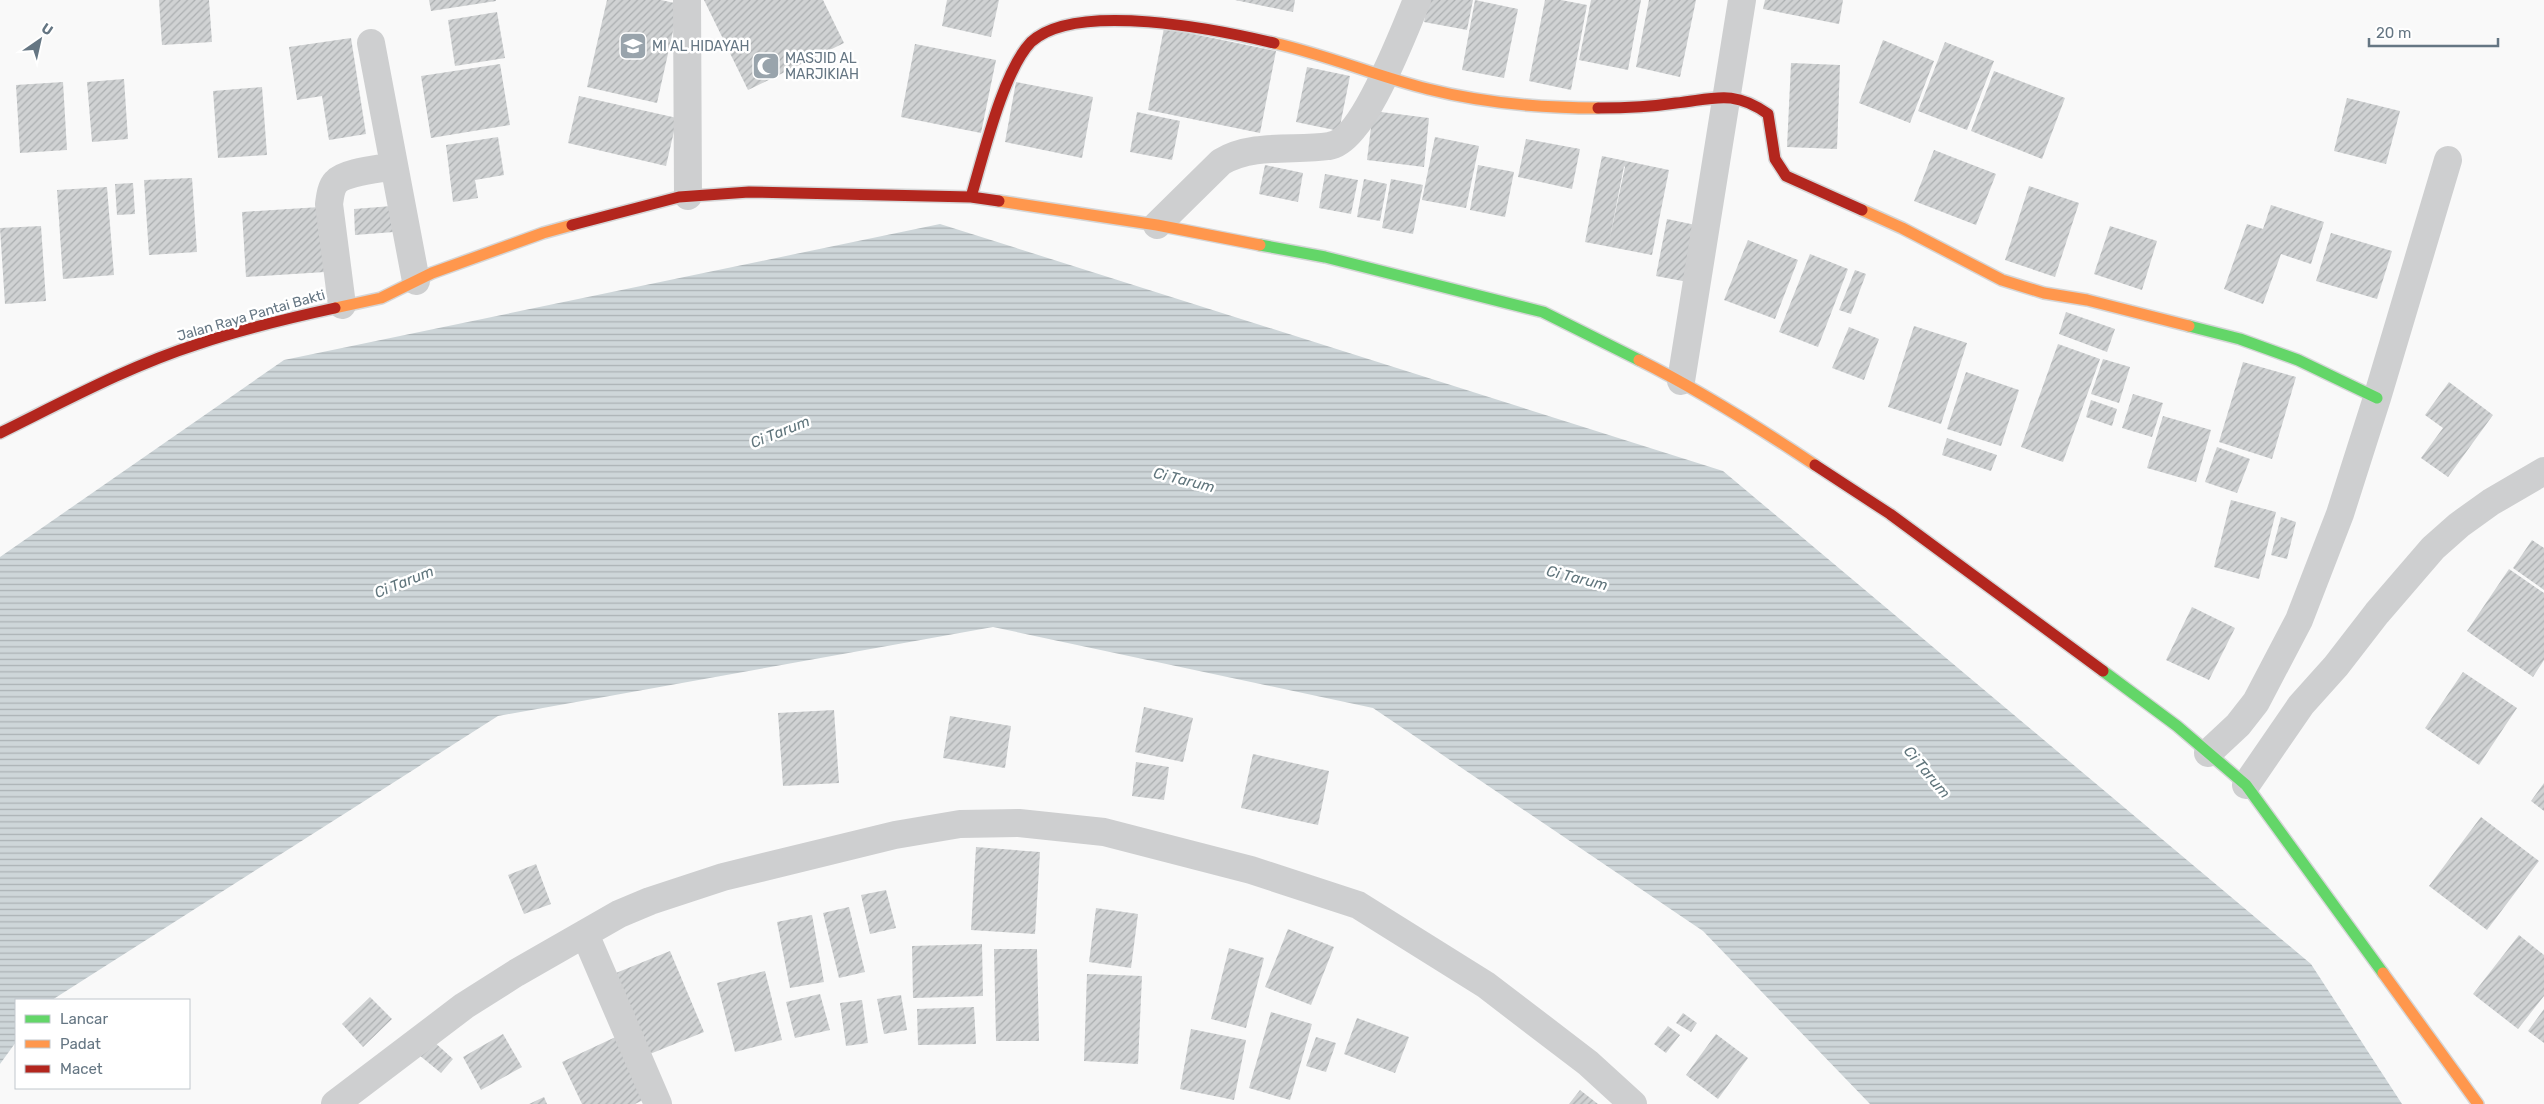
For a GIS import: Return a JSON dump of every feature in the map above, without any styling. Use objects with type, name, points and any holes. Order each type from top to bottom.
[{"type":"street","points":[[687,0],[688,196]]},
{"type":"street","points":[[1157,225],[1221,162],[1231,156],[1250,152],[1339,144],[1348,136],[1386,76],[1417,0]]},
{"type":"street","points":[[1681,381],[1742,0]]},
{"type":"street","points":[[971,197],[1001,102],[1016,64],[1027,46],[1040,34],[1084,21],[1111,20],[1165,24],[1218,32],[1312,52],[1418,87],[1515,104],[1612,108],[1671,104],[1726,96],[1761,108],[1768,114],[1775,159],[1786,176],[1902,228],[2002,280],[2044,293],[2087,300],[2240,339],[2298,360],[2377,398]]},
{"type":"street","points":[[371,43],[394,166],[424,277]]},
{"type":"street","points":[[2213,757],[2256,702],[2299,620],[2340,514],[2377,398],[2448,160]]},
{"type":"street","points":[[342,305],[329,204],[333,189],[336,182],[344,177],[394,166]]},
{"type":"street","name":"Jalan Raya Pantai Bakti","points":[[0,433],[114,377],[197,344],[287,318],[381,298],[424,277],[584,221],[688,196],[750,192],[971,197],[1157,225],[1325,257],[1467,290],[1543,312],[1681,381],[1760,428],[1890,514],[2177,726],[2243,782],[2478,1104]]},
{"type":"street","points":[[2243,782],[2284,726],[2336,666],[2399,586],[2433,548],[2483,508],[2544,471]]},
{"type":"street","points":[[2256,702],[2284,726]]},
{"type":"street","points":[[335,1104],[464,1006],[516,972],[619,914],[650,901],[723,877],[895,835],[960,824],[1019,823],[1104,832],[1251,870],[1358,905],[1486,985],[1588,1063],[1633,1104]]},
{"type":"street","points":[[585,934],[658,1104]]},
{"type":"water","name":"Ci Tarum","points":[[940,224],[1723,471],[2311,964],[2402,1104],[1870,1104],[1703,931],[1373,708],[993,627],[498,716],[54,999],[15,999],[15,1043],[0,1064],[0,557],[284,360]]},
{"type":"building","points":[[159,0],[209,0],[212,42],[162,45]]},
{"type":"building","points":[[429,0],[496,0],[496,1],[431,11]]},
{"type":"building","name":"MI AL HIDAYAH","points":[[607,0],[661,0],[679,4],[657,103],[587,87]]},
{"type":"building","name":"MASJID AL MARJIKIAH","points":[[704,0],[823,0],[844,43],[748,90]]},
{"type":"building","points":[[947,0],[999,0],[991,37],[942,26]]},
{"type":"building","points":[[1235,0],[1295,0],[1293,12]]},
{"type":"building","points":[[1428,0],[1473,0],[1467,30],[1424,22]]},
{"type":"building","points":[[1475,0],[1518,9],[1504,78],[1462,70]]},
{"type":"building","points":[[1545,0],[1561,0],[1587,5],[1571,90],[1529,81]]},
{"type":"building","points":[[1591,0],[1641,0],[1628,70],[1579,60]]},
{"type":"building","points":[[1649,0],[1696,0],[1680,77],[1636,67]]},
{"type":"building","points":[[1765,0],[1843,0],[1839,24],[1763,9]]},
{"type":"building","points":[[497,12],[505,58],[455,66],[448,20]]},
{"type":"building","points":[[1164,28],[1276,51],[1260,133],[1148,110]]},
{"type":"building","points":[[351,38],[366,134],[329,140],[322,96],[297,100],[289,47]]},
{"type":"building","points":[[1883,40],[1934,61],[1910,123],[1859,103]]},
{"type":"building","points":[[1945,42],[1994,61],[1967,130],[1918,111]]},
{"type":"building","points":[[915,44],[996,60],[981,133],[901,117]]},
{"type":"building","points":[[1791,63],[1840,65],[1837,149],[1787,147]]},
{"type":"building","points":[[500,64],[510,125],[431,138],[421,76]]},
{"type":"building","points":[[1307,67],[1350,76],[1339,131],[1296,122]]},
{"type":"building","points":[[1994,71],[2065,98],[2042,159],[1971,131]]},
{"type":"building","points":[[124,79],[128,139],[92,142],[87,82]]},
{"type":"building","points":[[63,82],[67,150],[20,153],[16,85]]},
{"type":"building","points":[[1016,82],[1093,97],[1082,158],[1005,142]]},
{"type":"building","points":[[262,87],[267,155],[218,158],[213,91]]},
{"type":"building","points":[[579,96],[677,118],[666,166],[568,143]]},
{"type":"building","points":[[2347,98],[2400,111],[2386,164],[2334,151]]},
{"type":"building","points":[[1373,111],[1429,118],[1424,167],[1367,160]]},
{"type":"building","points":[[1137,112],[1180,121],[1172,160],[1130,152]]},
{"type":"building","points":[[498,137],[504,175],[475,180],[478,198],[453,202],[446,145]]},
{"type":"building","points":[[1435,137],[1479,146],[1466,208],[1422,200]]},
{"type":"building","points":[[1526,139],[1580,149],[1572,189],[1518,177]]},
{"type":"building","points":[[1934,150],[1996,174],[1976,225],[1914,201]]},
{"type":"building","points":[[1602,156],[1669,170],[1652,255],[1585,242]],"holes":[[[1624,166],[1625,167],[1609,242]]]},
{"type":"building","points":[[1265,165],[1303,173],[1298,202],[1259,194]]},
{"type":"building","points":[[1478,165],[1514,172],[1505,217],[1470,210]]},
{"type":"building","points":[[1325,174],[1358,180],[1351,214],[1319,208]]},
{"type":"building","points":[[192,178],[197,252],[149,255],[144,180]]},
{"type":"building","points":[[1364,179],[1387,184],[1380,221],[1357,217]]},
{"type":"building","points":[[1391,179],[1423,185],[1413,234],[1382,228]]},
{"type":"building","points":[[133,183],[135,214],[117,215],[115,184]]},
{"type":"building","points":[[2029,186],[2079,203],[2055,277],[2005,260]]},
{"type":"building","points":[[107,187],[114,275],[63,279],[57,190]]},
{"type":"building","points":[[2271,205],[2324,222],[2311,264],[2281,254],[2263,304],[2224,289],[2247,224],[2263,229]]},
{"type":"building","points":[[392,206],[394,232],[355,235],[354,209]]},
{"type":"building","points":[[320,207],[325,272],[246,277],[242,212]]},
{"type":"building","points":[[1667,219],[1705,227],[1693,283],[1656,276]]},
{"type":"building","points":[[41,226],[46,301],[5,304],[0,228]]},
{"type":"building","points":[[2110,226],[2157,241],[2142,290],[2094,274]]},
{"type":"building","points":[[2331,233],[2392,251],[2377,299],[2316,281]]},
{"type":"building","points":[[1748,240],[1798,260],[1775,319],[1724,300]]},
{"type":"building","points":[[1810,254],[1848,269],[1818,347],[1779,332]]},
{"type":"building","points":[[1855,270],[1866,274],[1851,314],[1839,310]]},
{"type":"building","points":[[2066,312],[2115,329],[2107,352],[2059,334]]},
{"type":"building","points":[[1914,326],[1967,343],[1941,424],[1888,407]]},
{"type":"building","points":[[1849,327],[1879,339],[1864,380],[1832,368]]},
{"type":"building","points":[[2058,344],[2100,359],[2063,462],[2021,447]]},
{"type":"building","points":[[2103,359],[2130,367],[2119,403],[2091,394]]},
{"type":"building","points":[[2243,362],[2296,377],[2272,459],[2219,442]]},
{"type":"building","points":[[1966,372],[2019,390],[2001,446],[1947,429]]},
{"type":"building","points":[[2449,382],[2493,415],[2448,477],[2421,458],[2443,428],[2425,415]]},
{"type":"building","points":[[2133,394],[2163,403],[2152,437],[2122,428]]},
{"type":"building","points":[[2091,400],[2117,409],[2112,426],[2086,417]]},
{"type":"building","points":[[2163,416],[2211,430],[2196,482],[2147,468]]},
{"type":"building","points":[[1947,438],[1997,455],[1991,471],[1942,455]]},
{"type":"building","points":[[2217,447],[2250,459],[2237,493],[2205,482]]},
{"type":"building","points":[[2231,500],[2276,512],[2259,579],[2214,567]]},
{"type":"building","points":[[2281,517],[2296,522],[2287,559],[2271,555]]},
{"type":"building","points":[[2532,540],[2544,548],[2544,590],[2513,568]]},
{"type":"building","points":[[2509,569],[2544,593],[2544,660],[2533,677],[2467,631]]},
{"type":"building","points":[[2192,607],[2235,628],[2209,680],[2166,660]]},
{"type":"building","points":[[2463,672],[2517,708],[2479,765],[2425,728]]},
{"type":"building","points":[[1144,707],[1193,718],[1183,762],[1135,752]]},
{"type":"building","points":[[834,710],[839,783],[783,786],[778,713]]},
{"type":"building","points":[[950,716],[1011,726],[1005,768],[943,758]]},
{"type":"building","points":[[1253,754],[1329,771],[1318,825],[1241,808]]},
{"type":"building","points":[[1136,762],[1169,767],[1164,800],[1132,796]]},
{"type":"building","points":[[2544,783],[2544,811],[2531,801]]},
{"type":"building","points":[[2481,817],[2539,861],[2487,930],[2429,886]]},
{"type":"building","points":[[976,847],[1040,852],[1035,934],[971,930]]},
{"type":"building","points":[[536,864],[551,904],[524,914],[508,875]]},
{"type":"building","points":[[886,890],[896,928],[870,934],[861,895]]},
{"type":"building","points":[[849,907],[865,972],[839,978],[823,913]]},
{"type":"building","points":[[1096,908],[1138,914],[1131,968],[1089,962]]},
{"type":"building","points":[[812,915],[824,982],[790,988],[777,922]]},
{"type":"building","points":[[1288,929],[1334,947],[1311,1005],[1265,987]]},
{"type":"building","points":[[2519,935],[2544,955],[2544,996],[2518,1029],[2473,994]]},
{"type":"building","points":[[982,944],[983,996],[913,998],[912,946]]},
{"type":"building","points":[[1229,948],[1264,958],[1246,1028],[1211,1019]]},
{"type":"building","points":[[994,949],[1037,949],[1039,1041],[996,1041]]},
{"type":"building","points":[[670,951],[704,1032],[645,1056],[611,975]]},
{"type":"building","points":[[765,971],[782,1040],[735,1052],[717,983]]},
{"type":"building","points":[[1087,974],[1142,976],[1138,1064],[1084,1061]]},
{"type":"building","points":[[820,994],[830,1030],[795,1038],[786,1002]]},
{"type":"building","points":[[901,995],[907,1030],[884,1034],[877,999]]},
{"type":"building","points":[[370,997],[392,1019],[363,1047],[342,1024]]},
{"type":"building","points":[[862,1000],[868,1043],[846,1046],[840,1003]]},
{"type":"building","points":[[974,1007],[976,1044],[918,1045],[917,1009]]},
{"type":"building","points":[[2544,1009],[2544,1043],[2528,1031]]},
{"type":"building","points":[[1271,1012],[1312,1024],[1290,1100],[1249,1088]]},
{"type":"building","points":[[1683,1013],[1697,1023],[1691,1032],[1676,1023]]},
{"type":"building","points":[[1357,1018],[1409,1037],[1395,1073],[1344,1054]]},
{"type":"building","points":[[1668,1026],[1680,1035],[1666,1053],[1654,1044]]},
{"type":"building","points":[[1191,1029],[1246,1040],[1234,1100],[1180,1089]]},
{"type":"building","points":[[503,1034],[522,1067],[481,1090],[463,1057]]},
{"type":"building","points":[[622,1034],[651,1096],[635,1104],[582,1104],[562,1062]]},
{"type":"building","points":[[1716,1034],[1748,1058],[1718,1099],[1686,1075]]},
{"type":"building","points":[[1316,1037],[1336,1043],[1326,1072],[1306,1066]]},
{"type":"building","points":[[432,1040],[453,1059],[441,1073],[419,1055]]},
{"type":"building","points":[[1580,1090],[1598,1104],[1569,1104]]},
{"type":"building","points":[[544,1097],[547,1104],[529,1104]]},
{"type":"traffic: fast","points":[[1260,245],[1325,257],[1543,312],[1639,360]]},
{"type":"traffic: fast","points":[[2189,326],[2240,339],[2298,360],[2377,398]]},
{"type":"traffic: fast","points":[[2103,671],[2177,726],[2246,785],[2383,973]]},
{"type":"traffic: slow","points":[[1274,43],[1313,53],[1409,84],[1449,94],[1513,104],[1598,108]]},
{"type":"traffic: slow","points":[[999,201],[1157,225],[1260,245]]},
{"type":"traffic: slow","points":[[1862,210],[1902,228],[2002,280],[2044,293],[2087,300],[2189,326]]},
{"type":"traffic: slow","points":[[335,308],[381,298],[432,273],[543,233],[572,225]]},
{"type":"traffic: slow","points":[[1639,360],[1729,410],[1815,465]]},
{"type":"traffic: slow","points":[[2383,973],[2478,1104]]},
{"type":"traffic: jam","points":[[971,197],[995,115],[1011,73],[1031,42],[1052,29],[1080,23],[1113,20],[1149,22],[1219,31],[1274,43]]},
{"type":"traffic: jam","points":[[1598,108],[1647,106],[1713,98],[1734,98],[1744,101],[1768,114],[1775,159],[1786,176],[1862,210]]},
{"type":"traffic: jam","points":[[572,225],[679,197],[749,192],[971,197],[999,201]]},
{"type":"traffic: jam","points":[[0,433],[98,385],[172,353],[249,329],[335,308]]},
{"type":"traffic: jam","points":[[1815,465],[1890,514],[2103,671]]},
{"type":"place","name":"MI AL HIDAYAH","points":[[633,46]]},
{"type":"place","name":"MASJID AL MARJIKIAH","points":[[766,66]]}]
